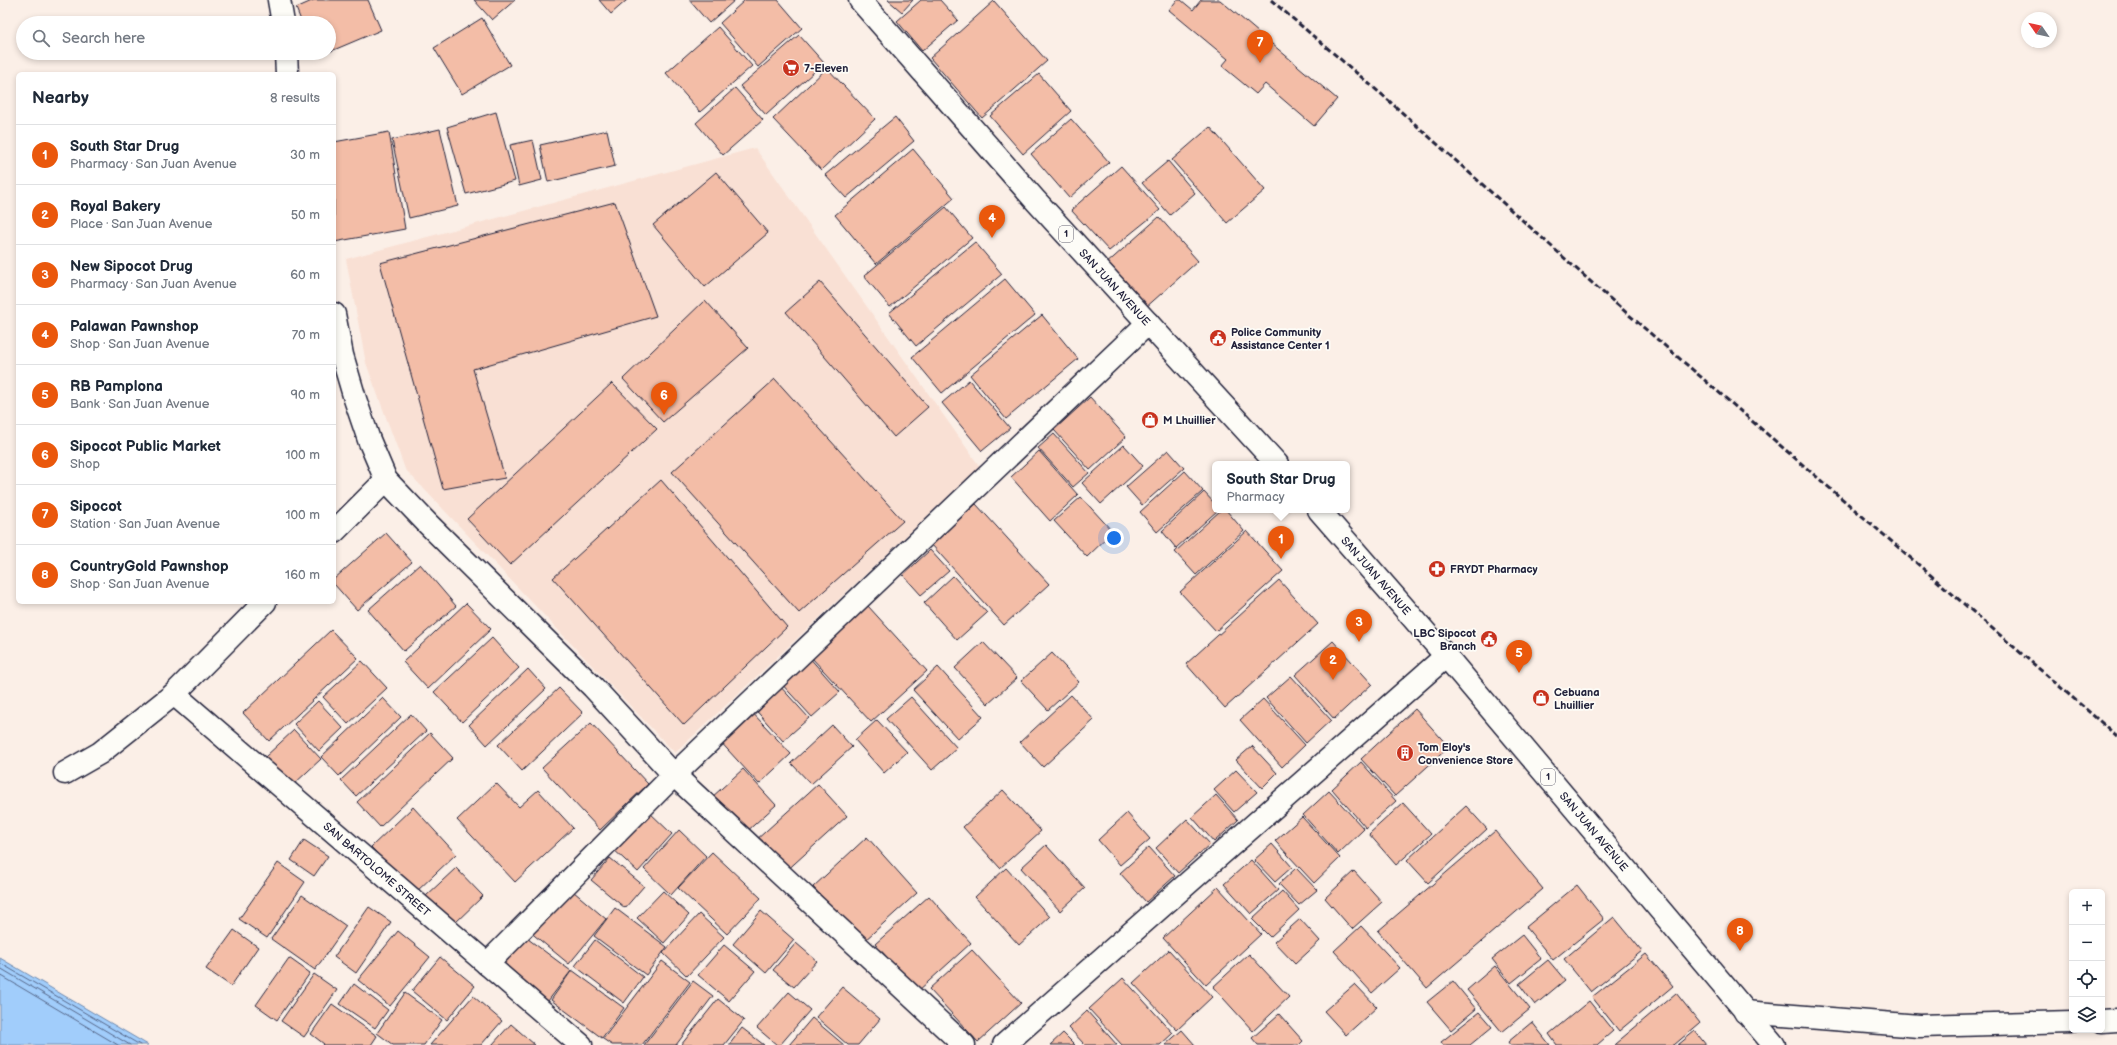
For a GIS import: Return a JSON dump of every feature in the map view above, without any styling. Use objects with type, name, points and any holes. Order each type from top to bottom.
[{"type":"main road","points":[[279,0],[282,16]]},
{"type":"main road","name":"SAN JUAN AVENUE","points":[[860,0],[1025,190],[1274,461]]},
{"type":"main road","points":[[286,60],[287,72]]},
{"type":"main road","points":[[487,964],[674,775],[1148,323]]},
{"type":"main road","points":[[336,324],[342,355],[355,400],[368,440],[386,480],[428,524],[593,687],[674,775],[964,1045]]},
{"type":"main road","points":[[336,530],[386,480]]},
{"type":"main road","name":"SAN JUAN AVENUE","points":[[1322,513],[1446,656],[1774,1045]]},
{"type":"main road","points":[[66,773],[100,753],[174,694],[263,604]]},
{"type":"main road","points":[[1004,1045],[1446,656]]},
{"type":"main road","name":"SAN BARTOLOME STREET","points":[[174,694],[581,1045]]},
{"type":"main road","points":[[1745,1012],[1919,1026],[2069,1022]]},
{"type":"main road","points":[[2105,1020],[2117,1020]]},
{"type":"shaded area","points":[[755,148],[980,467],[675,753],[405,469],[366,363],[346,259]]},
{"type":"water","points":[[0,958],[148,1045],[0,1045]]},
{"type":"building","points":[[314,0],[368,0],[381,30],[336,49],[336,16],[299,16],[296,8]]},
{"type":"building","points":[[474,0],[515,0],[492,20]]},
{"type":"building","points":[[599,0],[627,0],[611,14]]},
{"type":"building","points":[[689,0],[735,0],[709,23]]},
{"type":"building","points":[[745,0],[778,0],[802,28],[758,67],[720,23]]},
{"type":"building","points":[[888,0],[913,0],[902,12]]},
{"type":"building","points":[[921,0],[940,0],[958,20],[922,51],[897,21]]},
{"type":"building","points":[[1177,0],[1181,0],[1193,10],[1201,0],[1220,0],[1337,99],[1314,126],[1265,84],[1256,94],[1222,66],[1228,59],[1169,10]]},
{"type":"building","points":[[994,1],[1047,61],[982,118],[930,58]]},
{"type":"building","points":[[482,18],[510,65],[462,94],[434,48]]},
{"type":"building","points":[[718,27],[752,66],[700,112],[666,73]]},
{"type":"building","points":[[799,35],[824,63],[766,115],[740,86]]},
{"type":"building","points":[[827,68],[875,119],[821,170],[773,119]]},
{"type":"building","points":[[1039,74],[1071,111],[1023,154],[990,116]]},
{"type":"building","points":[[735,88],[763,120],[723,155],[696,123]]},
{"type":"building","points":[[496,112],[515,181],[466,194],[447,127]]},
{"type":"building","points":[[895,117],[914,141],[846,198],[825,175]]},
{"type":"building","points":[[1071,119],[1109,162],[1069,198],[1031,154]]},
{"type":"building","points":[[1210,127],[1265,190],[1227,223],[1172,160]]},
{"type":"building","points":[[440,129],[458,206],[409,218],[392,140]]},
{"type":"building","points":[[607,130],[615,166],[548,182],[540,145]]},
{"type":"building","points":[[389,132],[405,229],[336,242],[336,142]]},
{"type":"building","points":[[533,140],[542,180],[519,186],[510,145]]},
{"type":"building","points":[[913,149],[954,198],[876,264],[835,215]]},
{"type":"building","points":[[1168,161],[1195,193],[1170,215],[1142,183]]},
{"type":"building","points":[[1121,166],[1160,210],[1109,251],[1071,210]]},
{"type":"building","points":[[716,172],[768,233],[705,287],[653,225]]},
{"type":"building","points":[[615,202],[656,316],[473,369],[505,478],[443,489],[380,263]]},
{"type":"building","points":[[946,207],[972,238],[890,307],[864,276]]},
{"type":"building","points":[[1159,217],[1198,261],[1144,309],[1105,265]]},
{"type":"building","points":[[975,242],[1002,274],[916,346],[889,313]]},
{"type":"building","points":[[1005,279],[1035,315],[942,393],[912,357]]},
{"type":"building","points":[[820,282],[928,407],[894,437],[786,312]]},
{"type":"building","points":[[705,300],[748,348],[663,422],[623,379]]},
{"type":"building","points":[[1042,315],[1078,359],[1006,419],[970,375]]},
{"type":"building","points":[[775,379],[903,521],[799,613],[672,472]]},
{"type":"building","points":[[969,380],[1010,428],[982,451],[942,403]]},
{"type":"building","points":[[612,383],[657,429],[510,565],[467,519]]},
{"type":"building","points":[[1090,397],[1126,437],[1090,470],[1054,430]]},
{"type":"building","points":[[1054,434],[1089,473],[1073,487],[1038,448]]},
{"type":"building","points":[[1124,445],[1143,466],[1101,504],[1082,483]]},
{"type":"building","points":[[1168,450],[1184,468],[1142,505],[1126,487]]},
{"type":"building","points":[[1039,451],[1078,495],[1050,521],[1011,477]]},
{"type":"building","points":[[1185,471],[1203,491],[1157,532],[1140,512]]},
{"type":"building","points":[[661,480],[787,627],[684,725],[553,578]]},
{"type":"building","points":[[1204,492],[1212,501],[1212,513],[1215,513],[1176,548],[1162,531]]},
{"type":"building","points":[[1081,497],[1113,532],[1087,557],[1054,521]]},
{"type":"building","points":[[976,504],[1049,584],[1004,625],[931,544]]},
{"type":"building","points":[[1218,513],[1229,513],[1244,531],[1196,575],[1175,552]]},
{"type":"building","points":[[1247,531],[1283,571],[1216,631],[1180,592]]},
{"type":"building","points":[[386,533],[412,562],[357,610],[336,586],[336,577]]},
{"type":"building","points":[[930,550],[949,571],[921,595],[903,575]]},
{"type":"building","points":[[420,564],[456,606],[404,651],[368,610]]},
{"type":"building","points":[[953,576],[987,613],[957,640],[924,603]]},
{"type":"building","points":[[1279,580],[1318,624],[1225,708],[1186,664]]},
{"type":"building","points":[[466,603],[491,629],[428,689],[403,662]]},
{"type":"building","points":[[868,606],[927,671],[871,722],[811,657]]},
{"type":"building","points":[[331,630],[358,658],[269,741],[243,713]]},
{"type":"building","points":[[492,638],[519,668],[462,722],[434,692]]},
{"type":"building","points":[[1333,641],[1372,684],[1334,719],[1295,675]]},
{"type":"building","points":[[983,642],[1017,678],[988,704],[955,668]]},
{"type":"building","points":[[1052,653],[1079,682],[1048,710],[1021,681]]},
{"type":"building","points":[[807,655],[840,692],[812,717],[779,681]]},
{"type":"building","points":[[362,661],[387,688],[348,724],[323,697]]},
{"type":"building","points":[[938,667],[983,717],[958,739],[913,690]]},
{"type":"building","points":[[528,669],[546,689],[487,745],[469,725]]},
{"type":"building","points":[[1291,676],[1331,720],[1306,743],[1266,698]]},
{"type":"building","points":[[778,684],[809,718],[783,741],[753,707]]},
{"type":"building","points":[[559,688],[583,713],[522,771],[498,745]]},
{"type":"building","points":[[1071,695],[1094,720],[1043,767],[1020,742]]},
{"type":"building","points":[[911,697],[957,748],[932,770],[886,719]]},
{"type":"building","points":[[383,698],[401,717],[339,776],[321,757]]},
{"type":"building","points":[[1263,699],[1305,745],[1282,767],[1240,720]]},
{"type":"building","points":[[318,701],[343,728],[319,751],[294,724]]},
{"type":"building","points":[[749,709],[791,754],[759,784],[717,738]]},
{"type":"building","name":"Tom Eloy's Convenience Store","points":[[1415,709],[1449,747],[1395,796],[1361,759]]},
{"type":"building","points":[[411,714],[426,731],[356,796],[341,780]]},
{"type":"building","points":[[877,720],[907,752],[884,773],[855,740]]},
{"type":"building","points":[[591,723],[648,784],[600,830],[542,768]]},
{"type":"building","points":[[832,725],[852,747],[811,784],[791,763]]},
{"type":"building","points":[[294,730],[321,759],[293,785],[265,757]]},
{"type":"building","points":[[430,733],[453,758],[380,827],[357,802]]},
{"type":"building","points":[[1252,746],[1277,773],[1262,788],[1236,760]]},
{"type":"building","points":[[1361,762],[1396,801],[1366,828],[1332,789]]},
{"type":"building","points":[[743,769],[776,805],[744,834],[711,798]]},
{"type":"building","points":[[1236,770],[1257,792],[1234,812],[1214,790]]},
{"type":"building","points":[[496,783],[519,807],[538,790],[573,828],[515,882],[457,820]]},
{"type":"building","points":[[818,784],[847,816],[784,873],[755,841]]},
{"type":"building","points":[[1003,790],[1041,831],[1000,868],[963,827]]},
{"type":"building","points":[[1329,791],[1364,829],[1338,854],[1303,815]]},
{"type":"building","points":[[1216,795],[1238,820],[1214,842],[1192,817]]},
{"type":"building","points":[[1403,803],[1431,834],[1396,865],[1369,834]]},
{"type":"building","points":[[1466,806],[1487,829],[1428,883],[1407,860]]},
{"type":"building","points":[[413,807],[456,854],[415,893],[371,847]]},
{"type":"building","points":[[647,810],[672,834],[638,872],[612,848]]},
{"type":"building","points":[[1127,813],[1150,839],[1120,865],[1098,840]]},
{"type":"building","points":[[1302,817],[1340,858],[1314,883],[1275,841]]},
{"type":"building","points":[[1187,819],[1210,844],[1178,873],[1156,848]]},
{"type":"building","points":[[679,830],[706,856],[671,895],[644,869]]},
{"type":"building","points":[[1495,831],[1543,889],[1427,988],[1378,931]]},
{"type":"building","points":[[867,837],[917,893],[863,942],[813,887]]},
{"type":"building","points":[[304,840],[328,856],[314,876],[291,860]]},
{"type":"building","points":[[1272,844],[1292,867],[1275,882],[1254,860]]},
{"type":"building","points":[[1046,845],[1085,888],[1060,911],[1021,868]]},
{"type":"building","points":[[1149,847],[1175,876],[1146,902],[1120,873]]},
{"type":"building","points":[[712,852],[761,898],[727,934],[678,888]]},
{"type":"building","points":[[610,858],[644,886],[625,908],[591,880]]},
{"type":"building","points":[[1251,860],[1278,890],[1251,914],[1224,884]]},
{"type":"building","points":[[278,863],[305,882],[267,938],[239,919]]},
{"type":"building","points":[[456,868],[483,896],[453,925],[426,896]]},
{"type":"building","points":[[1006,868],[1050,917],[1019,945],[975,897]]},
{"type":"building","points":[[1296,868],[1317,890],[1299,905],[1279,884]]},
{"type":"building","points":[[1354,871],[1382,902],[1352,929],[1325,898]]},
{"type":"building","points":[[1577,885],[1604,919],[1553,960],[1526,927]]},
{"type":"building","points":[[567,886],[606,919],[569,964],[529,931]]},
{"type":"building","points":[[1218,887],[1261,934],[1206,985],[1163,938]]},
{"type":"building","points":[[663,891],[689,915],[664,943],[637,918]]},
{"type":"building","points":[[1282,891],[1299,910],[1270,937],[1252,919]]},
{"type":"building","points":[[302,895],[346,926],[315,970],[271,939]]},
{"type":"building","points":[[929,896],[971,943],[918,991],[875,944]]},
{"type":"building","points":[[369,907],[391,922],[356,973],[334,957]]},
{"type":"building","points":[[615,908],[667,947],[646,975],[594,936]]},
{"type":"building","points":[[761,911],[794,940],[766,973],[733,944]]},
{"type":"building","points":[[699,914],[724,937],[687,976],[663,953]]},
{"type":"building","points":[[1614,917],[1642,951],[1591,992],[1564,959]]},
{"type":"building","points":[[1300,919],[1320,941],[1295,964],[1274,942]]},
{"type":"building","points":[[1361,926],[1400,968],[1372,993],[1334,951]]},
{"type":"building","points":[[234,930],[258,947],[231,986],[206,969]]},
{"type":"building","points":[[398,931],[430,957],[390,1006],[358,980]]},
{"type":"building","points":[[520,933],[571,971],[548,1001],[497,964]]},
{"type":"building","points":[[1522,935],[1541,959],[1511,983],[1492,959]]},
{"type":"building","points":[[595,940],[643,977],[624,1003],[575,966]]},
{"type":"building","points":[[796,943],[817,961],[794,987],[773,970]]},
{"type":"building","points":[[724,945],[755,971],[729,1001],[698,975]]},
{"type":"building","points":[[972,950],[1021,1003],[978,1042],[929,989]]},
{"type":"building","points":[[1169,950],[1212,997],[1177,1030],[1133,983]]},
{"type":"building","points":[[1249,954],[1289,997],[1253,1031],[1213,987]]},
{"type":"building","points":[[1646,954],[1673,986],[1619,1031],[1592,997]]},
{"type":"building","points":[[440,957],[475,986],[447,1020],[412,991]]},
{"type":"building","points":[[289,958],[310,973],[277,1020],[256,1005]]},
{"type":"building","points":[[1548,960],[1565,980],[1535,1005],[1519,984]]},
{"type":"building","points":[[662,961],[690,982],[642,1045],[612,1045],[603,1039]]},
{"type":"building","points":[[1495,966],[1530,1009],[1502,1032],[1467,990]]},
{"type":"building","points":[[572,970],[624,1008],[602,1038],[551,1000]]},
{"type":"building","points":[[314,974],[337,990],[304,1037],[281,1021]]},
{"type":"building","points":[[1123,978],[1173,1033],[1160,1045],[1122,1045],[1089,1009]]},
{"type":"building","points":[[693,981],[713,996],[676,1045],[644,1045]]},
{"type":"building","points":[[1453,981],[1476,1009],[1451,1030],[1427,1002]]},
{"type":"building","points":[[354,984],[388,1010],[375,1028],[340,1004]]},
{"type":"building","points":[[1355,984],[1377,1007],[1346,1035],[1324,1011]]},
{"type":"building","points":[[842,987],[880,1019],[858,1045],[848,1045],[816,1017]]},
{"type":"building","points":[[789,992],[810,1010],[780,1045],[777,1045],[757,1028]]},
{"type":"building","points":[[405,993],[442,1020],[424,1045],[393,1045],[377,1033]]},
{"type":"building","points":[[1676,993],[1700,1023],[1674,1045],[1615,1044]]},
{"type":"building","points":[[473,996],[502,1021],[481,1045],[430,1045]]},
{"type":"building","points":[[718,999],[744,1020],[724,1045],[681,1045]]},
{"type":"building","points":[[1589,1001],[1613,1031],[1597,1045],[1557,1045],[1549,1034]]},
{"type":"building","points":[[332,1004],[377,1036],[371,1045],[323,1045],[324,1044],[311,1034]]},
{"type":"building","points":[[1087,1011],[1117,1045],[1085,1045],[1069,1028]]},
{"type":"building","points":[[1479,1012],[1492,1027],[1470,1045],[1443,1045],[1441,1042]]},
{"type":"building","points":[[1279,1014],[1303,1041],[1299,1045],[1258,1045],[1252,1038]]},
{"type":"building","points":[[812,1018],[844,1045],[789,1045]]},
{"type":"building","points":[[1532,1022],[1550,1045],[1510,1045],[1508,1042]]},
{"type":"building","points":[[511,1024],[535,1045],[492,1045]]},
{"type":"building","points":[[742,1028],[764,1045],[729,1045]]},
{"type":"building","points":[[1182,1030],[1195,1045],[1165,1045]]},
{"type":"building","points":[[1695,1031],[1706,1045],[1678,1045]]},
{"type":"building","points":[[1063,1033],[1075,1045],[1050,1045]]},
{"type":"railway","points":[[1271,0],[1387,99],[1599,289],[2117,736]]},
{"type":"place","name":"Sipocot","points":[[1260,63]]},
{"type":"place","name":"7-Eleven","points":[[791,68]]},
{"type":"place","name":"Palawan Pawnshop","points":[[992,238]]},
{"type":"place","name":"Police Community Assistance Center 1","points":[[1218,338]]},
{"type":"place","name":"Sipocot Public Market","points":[[664,415]]},
{"type":"place","name":"M Lhuillier","points":[[1150,420]]},
{"type":"place","name":"South Star Drug","points":[[1281,559]]},
{"type":"place","name":"FRYDT Pharmacy","points":[[1437,569]]},
{"type":"place","name":"LBC Sipocot Branch","points":[[1489,639]]},
{"type":"place","name":"New Sipocot Drug","points":[[1359,642]]},
{"type":"place","name":"RB Pamplona","points":[[1519,673]]},
{"type":"place","name":"Royal Bakery","points":[[1333,680]]},
{"type":"place","name":"Cebuana Lhuillier","points":[[1541,698]]},
{"type":"place","name":"Tom Eloy's Convenience Store","points":[[1405,753]]},
{"type":"place","name":"CountryGold Pawnshop","points":[[1740,951]]}]
